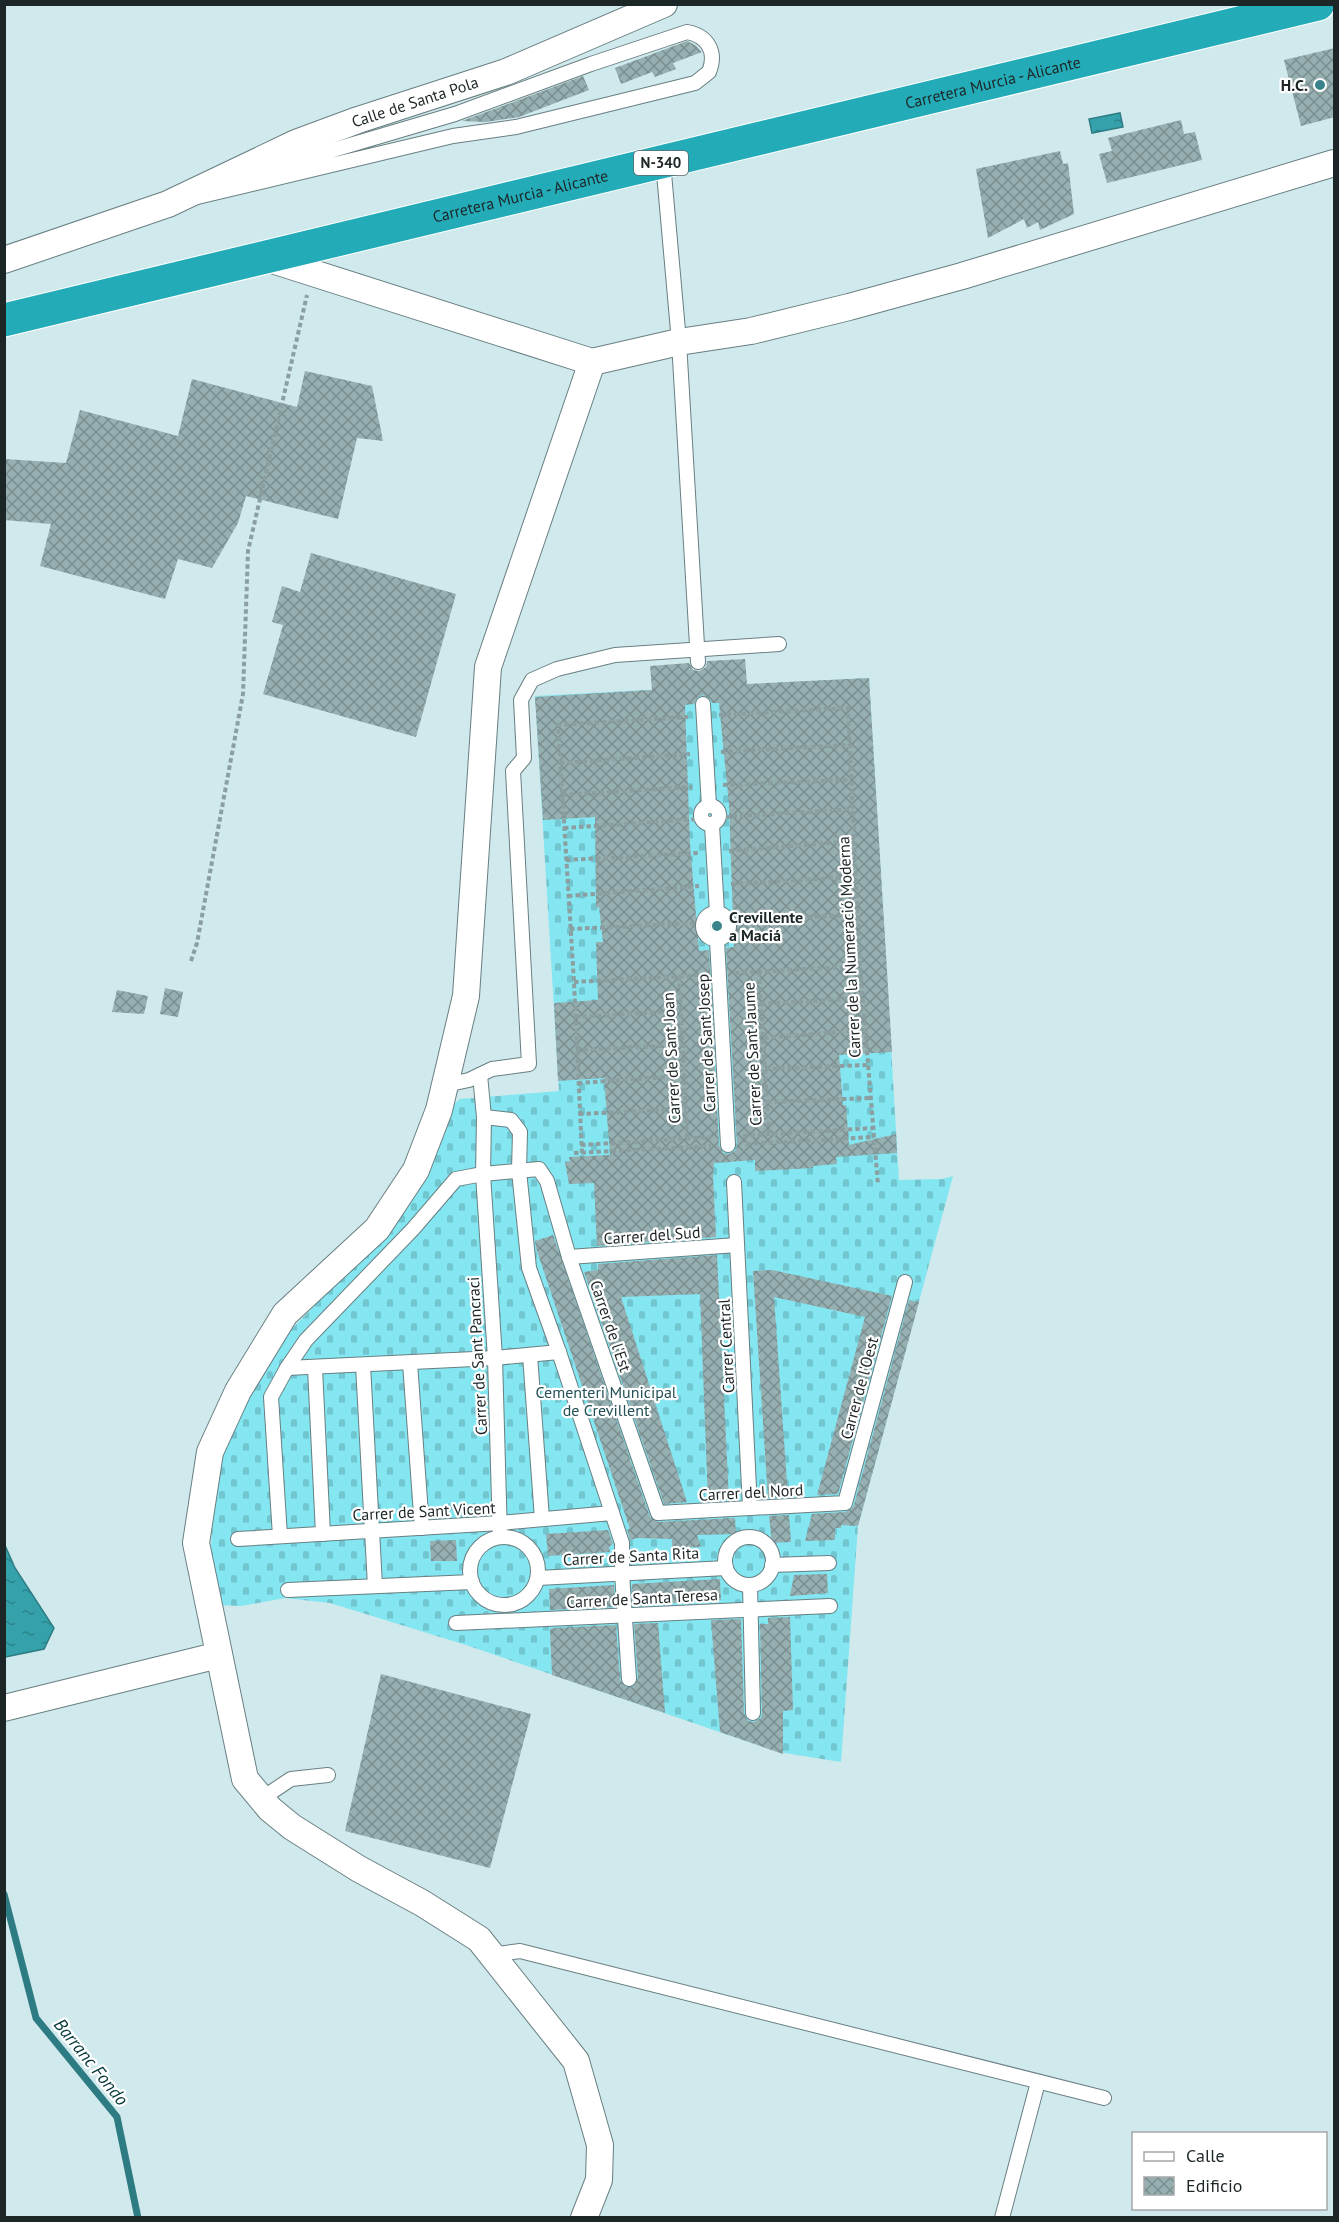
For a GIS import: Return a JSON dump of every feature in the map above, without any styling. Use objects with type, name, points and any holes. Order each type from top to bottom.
[{"type":"highway","name":"Carretera Murcia - Alicante","points":[[4,320],[1318,4]]},
{"type":"street","name":"Calle de Santa Pola","points":[[4,260],[168,204],[296,143],[358,120],[506,72],[664,4]]},
{"type":"street","points":[[266,258],[592,362],[679,342],[751,331],[861,304],[962,276],[1335,162]]},
{"type":"street","points":[[584,2217],[599,2180],[600,2145],[576,2061],[479,1939],[292,1827],[270,1809],[245,1779],[196,1543],[210,1452],[238,1391],[285,1314],[377,1229],[416,1170],[439,1110],[466,996],[488,667],[592,362]]},
{"type":"street","points":[[4,1708],[219,1655]]},
{"type":"lane","points":[[687,32],[697,34],[710,46],[713,54],[709,72],[695,83],[516,128],[453,136],[168,204],[279,166],[455,114],[679,34],[687,32]]},
{"type":"lane","points":[[663,162],[679,342],[698,656]]},
{"type":"lane","points":[[445,1085],[469,1080],[492,1069],[529,1065],[513,771],[524,758],[521,700],[532,680],[557,669],[615,655],[698,656],[779,644]]},
{"type":"lane","points":[[703,704],[709,806],[717,809],[711,820],[722,916],[729,928],[728,933],[717,940],[706,935],[704,923],[709,916],[722,916]]},
{"type":"lane","name":"Carrer de Sant Josep","points":[[717,940],[728,1145]]},
{"type":"lane","name":"Carrer de Sant Pancraci","points":[[480,1075],[484,1117],[483,1174],[495,1358],[500,1530]]},
{"type":"lane","points":[[484,1117],[511,1120],[520,1132],[519,1171],[529,1268],[622,1543],[629,1679]]},
{"type":"lane","name":"Carrer de l'Est","points":[[519,1171],[539,1169],[547,1181],[569,1257],[658,1514]]},
{"type":"lane","points":[[280,1536],[271,1397],[286,1368],[306,1340],[413,1229],[456,1179],[519,1171]]},
{"type":"lane","name":"Carrer Central","points":[[734,1182],[750,1508]]},
{"type":"lane","name":"Carrer del Sud","points":[[569,1257],[737,1245]]},
{"type":"lane","name":"Carrer de l'Oest","points":[[845,1503],[905,1282]]},
{"type":"lane","points":[[286,1368],[410,1363],[559,1352]]},
{"type":"lane","points":[[531,1355],[542,1519]]},
{"type":"lane","points":[[410,1363],[422,1528]]},
{"type":"lane","points":[[363,1365],[375,1586]]},
{"type":"lane","points":[[315,1368],[323,1534]]},
{"type":"lane","name":"Carrer del Nord","points":[[658,1514],[845,1503]]},
{"type":"lane","name":"Carrer de Sant Vicent","points":[[238,1539],[422,1528],[500,1530],[542,1519],[612,1513]]},
{"type":"lane","points":[[500,1530],[524,1542],[532,1550],[537,1560],[538,1578],[531,1593],[523,1600],[513,1605],[502,1606],[490,1603],[481,1596],[472,1582],[470,1565],[481,1545],[500,1530]]},
{"type":"lane","points":[[744,1537],[759,1539],[766,1544],[773,1557],[772,1565],[764,1579],[750,1584],[735,1580],[726,1568],[725,1560],[730,1545],[744,1537]]},
{"type":"lane","points":[[772,1565],[829,1563]]},
{"type":"lane","name":"Carrer de Santa Rita","points":[[538,1578],[726,1568]]},
{"type":"lane","points":[[288,1590],[472,1582]]},
{"type":"lane","points":[[750,1584],[753,1713]]},
{"type":"lane","points":[[513,1605],[515,1620]]},
{"type":"lane","name":"Carrer de Santa Teresa","points":[[456,1623],[830,1606]]},
{"type":"lane","points":[[261,1799],[291,1779],[328,1775]]},
{"type":"lane","points":[[491,1954],[520,1951],[1104,2098]]},
{"type":"lane","points":[[1002,2217],[1038,2082]]},
{"type":"path","points":[[191,961],[198,943],[243,694],[248,551],[312,273]]},
{"type":"path","name":"Carrer de la Numeració Moderna","points":[[848,708],[862,998],[878,1185]]},
{"type":"path","points":[[558,725],[582,1153]]},
{"type":"path","points":[[564,828],[853,809]]},
{"type":"path","points":[[722,916],[858,915]]},
{"type":"path","points":[[570,929],[704,923]]},
{"type":"path","name":"Carrer de Sant Jaume","points":[[759,972],[769,1134]]},
{"type":"path","name":"Carrer de Sant Joan","points":[[679,976],[687,1138]]},
{"type":"path","points":[[761,1004],[862,998]]},
{"type":"path","points":[[575,1017],[681,1011]]},
{"type":"path","points":[[764,1038],[865,1030]]},
{"type":"path","points":[[576,1050],[682,1045]]},
{"type":"path","points":[[765,1069],[868,1065]]},
{"type":"path","points":[[578,1083],[684,1076]]},
{"type":"path","points":[[768,1102],[870,1098]]},
{"type":"path","points":[[579,1114],[686,1109]]},
{"type":"green space","name":"Cementeri Municipal de Crevillent","points":[[869,678],[899,1180],[942,1179],[953,1176],[858,1526],[841,1762],[778,1752],[466,1645],[330,1603],[285,1598],[241,1606],[217,1605],[209,1572],[217,1464],[242,1402],[285,1336],[400,1217],[445,1127],[452,1106],[460,1099],[559,1091],[535,696]]},
{"type":"water","points":[[1120,113],[1123,127],[1092,133],[1089,119]]},
{"type":"water","points":[[4,1543],[15,1568],[54,1628],[44,1649],[5,1657]]},
{"type":"building","points":[[687,41],[702,52],[673,63],[676,69],[655,77],[652,72],[621,84],[615,68]]},
{"type":"building","points":[[1335,48],[1335,117],[1301,126],[1284,60]]},
{"type":"building","points":[[583,76],[589,90],[519,117],[486,122],[462,121]]},
{"type":"building","points":[[1181,120],[1184,134],[1195,132],[1202,160],[1107,183],[1099,154],[1112,151],[1108,138]]},
{"type":"building","points":[[1060,151],[1063,164],[1068,163],[1074,214],[1040,230],[1038,222],[1027,228],[1024,219],[988,238],[976,169]]},
{"type":"building","points":[[305,371],[372,386],[383,441],[357,438],[338,519],[246,496],[238,523],[212,568],[178,559],[165,599],[40,566],[51,524],[4,520],[4,459],[66,463],[80,410],[178,436],[192,379],[297,407]]},
{"type":"building","points":[[311,553],[456,594],[416,737],[263,694],[283,625],[272,622],[282,586],[300,592]]},
{"type":"building","points":[[745,659],[747,684],[869,678],[892,1052],[839,1055],[849,1145],[896,1134],[897,1153],[836,1157],[837,1164],[813,1166],[813,1168],[755,1171],[755,1160],[714,1163],[716,1237],[597,1246],[594,1183],[569,1184],[565,1162],[570,1161],[569,1157],[610,1155],[604,1078],[558,1081],[554,1003],[598,1000],[596,942],[603,942],[599,907],[596,908],[595,817],[543,820],[535,697],[652,690],[650,666],[689,663],[693,670],[699,671],[706,667],[707,661]],"holes":[[[703,695],[712,703],[719,703],[729,805],[734,947],[726,948],[737,1145],[736,1150],[729,1154],[723,1153],[719,1145],[709,950],[699,951],[690,844],[685,705],[694,704],[698,697]]]},
{"type":"building","points":[[165,988],[183,992],[178,1017],[160,1014]]},
{"type":"building","points":[[117,990],[148,996],[144,1014],[112,1012]]},
{"type":"building","points":[[553,1235],[650,1517],[658,1522],[735,1518],[736,1534],[697,1535],[701,1547],[672,1548],[672,1539],[637,1538],[630,1540],[627,1529],[630,1529],[536,1248],[535,1241]]},
{"type":"building","points":[[717,1255],[729,1500],[708,1501],[700,1294],[621,1297],[687,1502],[664,1504],[584,1272],[598,1270],[598,1264]]},
{"type":"building","points":[[772,1270],[892,1296],[838,1494],[817,1495],[865,1317],[774,1297],[788,1497],[768,1498],[753,1271]]},
{"type":"building","points":[[909,1300],[919,1302],[858,1526],[841,1525],[841,1528],[835,1528],[835,1540],[805,1541],[812,1514],[845,1512],[854,1505]]},
{"type":"building","points":[[789,1515],[791,1542],[772,1543],[769,1516]]},
{"type":"building","points":[[608,1530],[613,1544],[609,1547],[610,1552],[548,1556],[546,1534]]},
{"type":"building","points":[[456,1540],[457,1561],[431,1561],[430,1541]]},
{"type":"building","points":[[827,1574],[828,1593],[790,1596],[794,1575]]},
{"type":"building","points":[[720,1579],[721,1600],[633,1606],[632,1584]]},
{"type":"building","points":[[614,1585],[615,1607],[550,1610],[549,1589]]},
{"type":"building","points":[[790,1617],[793,1710],[783,1711],[783,1754],[720,1732],[711,1620],[741,1619],[744,1713],[748,1721],[754,1722],[761,1718],[762,1713],[760,1624],[768,1624],[768,1618]]},
{"type":"building","points":[[658,1623],[665,1713],[552,1675],[550,1630],[552,1628],[616,1625],[620,1680],[626,1687],[633,1687],[638,1678],[634,1624]]},
{"type":"building","points":[[381,1674],[531,1714],[490,1868],[345,1831]]},
{"type":"waterway","name":"Barranc Fondo","points":[[4,1894],[36,2018],[117,2117],[138,2218]]},
{"type":"place","name":"H.C.","points":[[1320,85]]},
{"type":"place","name":"Crevillente a Maciá","points":[[717,926]]}]
